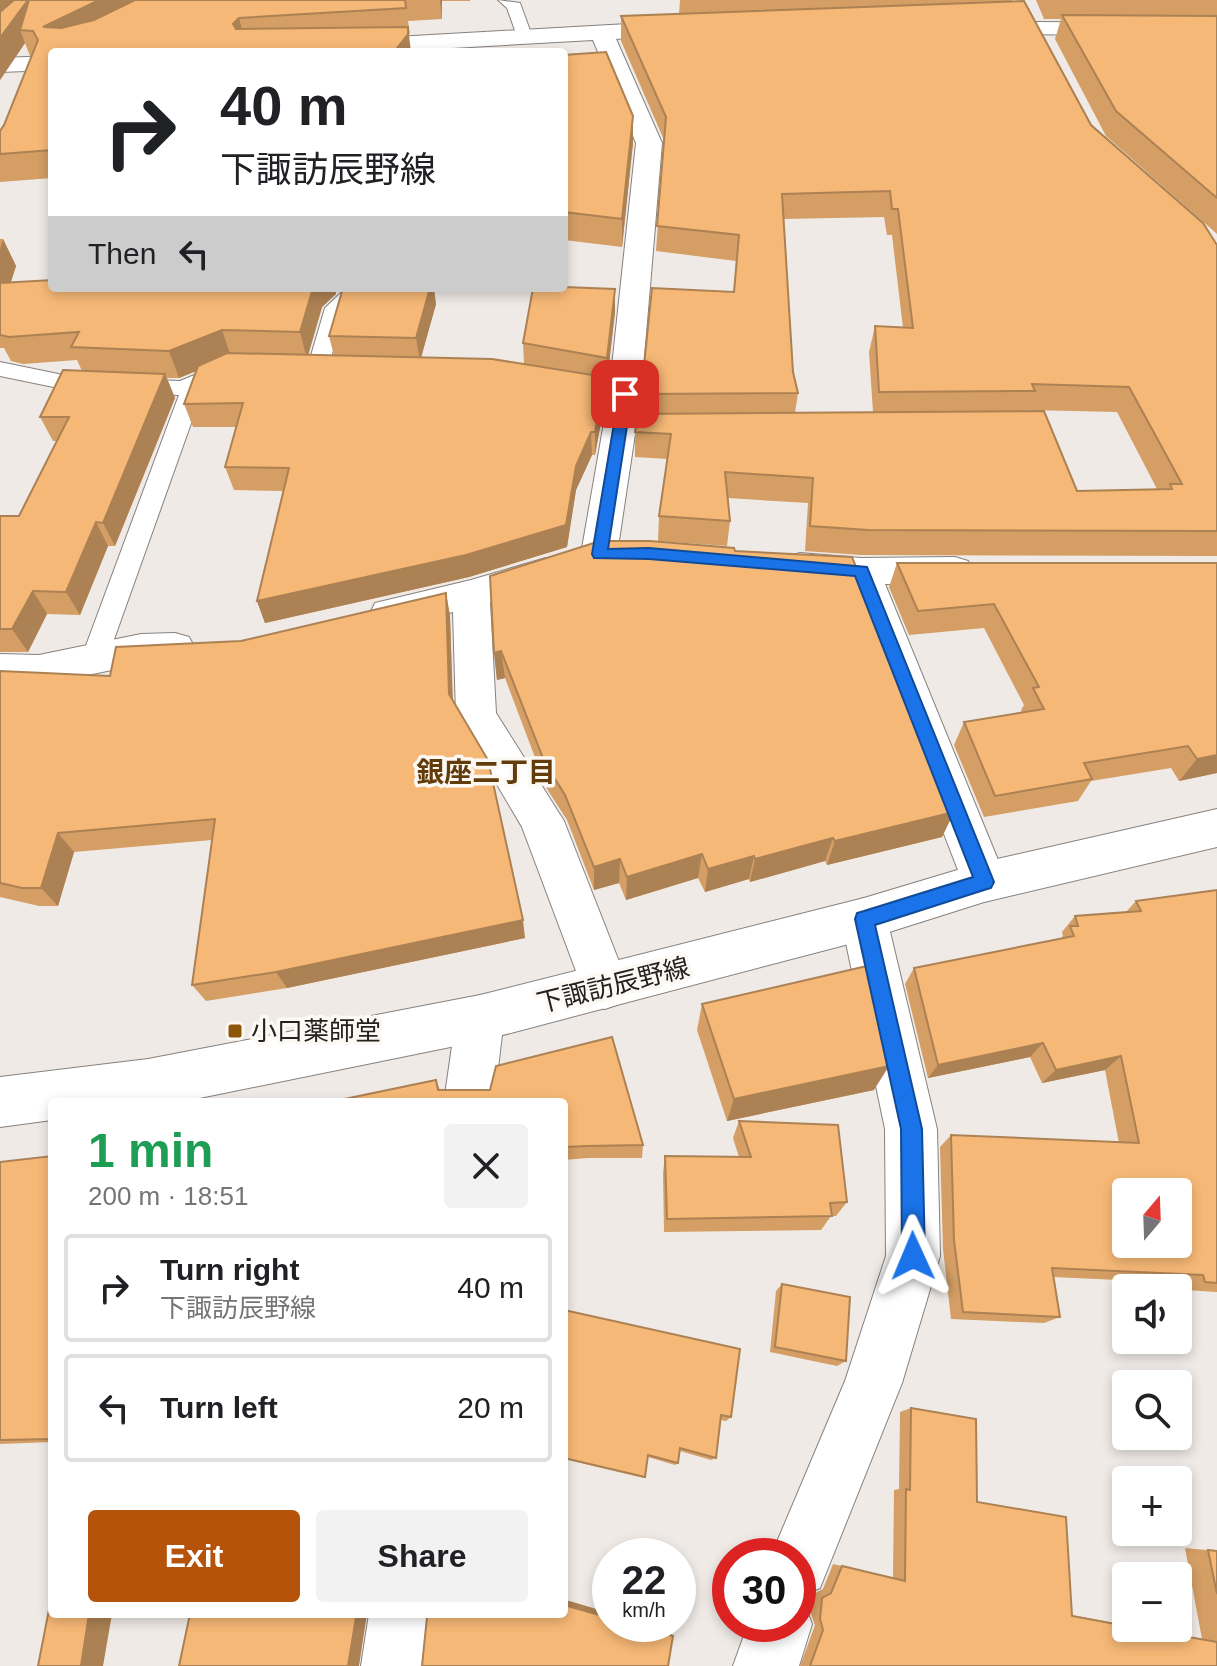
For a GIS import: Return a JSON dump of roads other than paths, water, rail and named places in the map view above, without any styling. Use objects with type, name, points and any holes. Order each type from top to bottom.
[{"type":"street","points":[[1049,57],[1023,22],[1217,30]]},
{"type":"street","points":[[322,48],[711,27]]},
{"type":"street","points":[[353,621],[471,594],[618,554],[634,430],[611,392],[649,143],[601,32]]},
{"type":"street","points":[[0,65],[46,62]]},
{"type":"street","points":[[22,93],[46,62]]},
{"type":"street","points":[[770,564],[861,571],[985,570]]},
{"type":"street","points":[[861,571],[984,882]]},
{"type":"street","points":[[471,594],[476,715],[542,821],[605,987]]},
{"type":"street","points":[[0,669],[39,670],[141,649],[204,647]]},
{"type":"street","name":"下諏訪辰野線","points":[[0,1102],[148,1084],[480,1018],[864,919],[984,882],[1217,828]]},
{"type":"street","points":[[809,1538],[873,1383],[913,1256],[911,1129],[864,919]]},
{"type":"street","points":[[470,1098],[480,1018]]},
{"type":"street","points":[[394,1666],[400,1618]]},
{"type":"street","points":[[766,1666],[774,1642]]},
{"type":"lane","points":[[506,0],[514,6],[524,36]]},
{"type":"lane","points":[[289,368],[326,369],[335,308],[354,292]]},
{"type":"lane","points":[[0,369],[73,384],[183,388],[231,367],[245,367]]},
{"type":"lane","points":[[94,659],[195,382]]},
{"type":"place","name":"小口薬師堂","points":[[235,1031]]},
{"type":"district","name":"銀座二丁目","points":[[486,772]]}]
